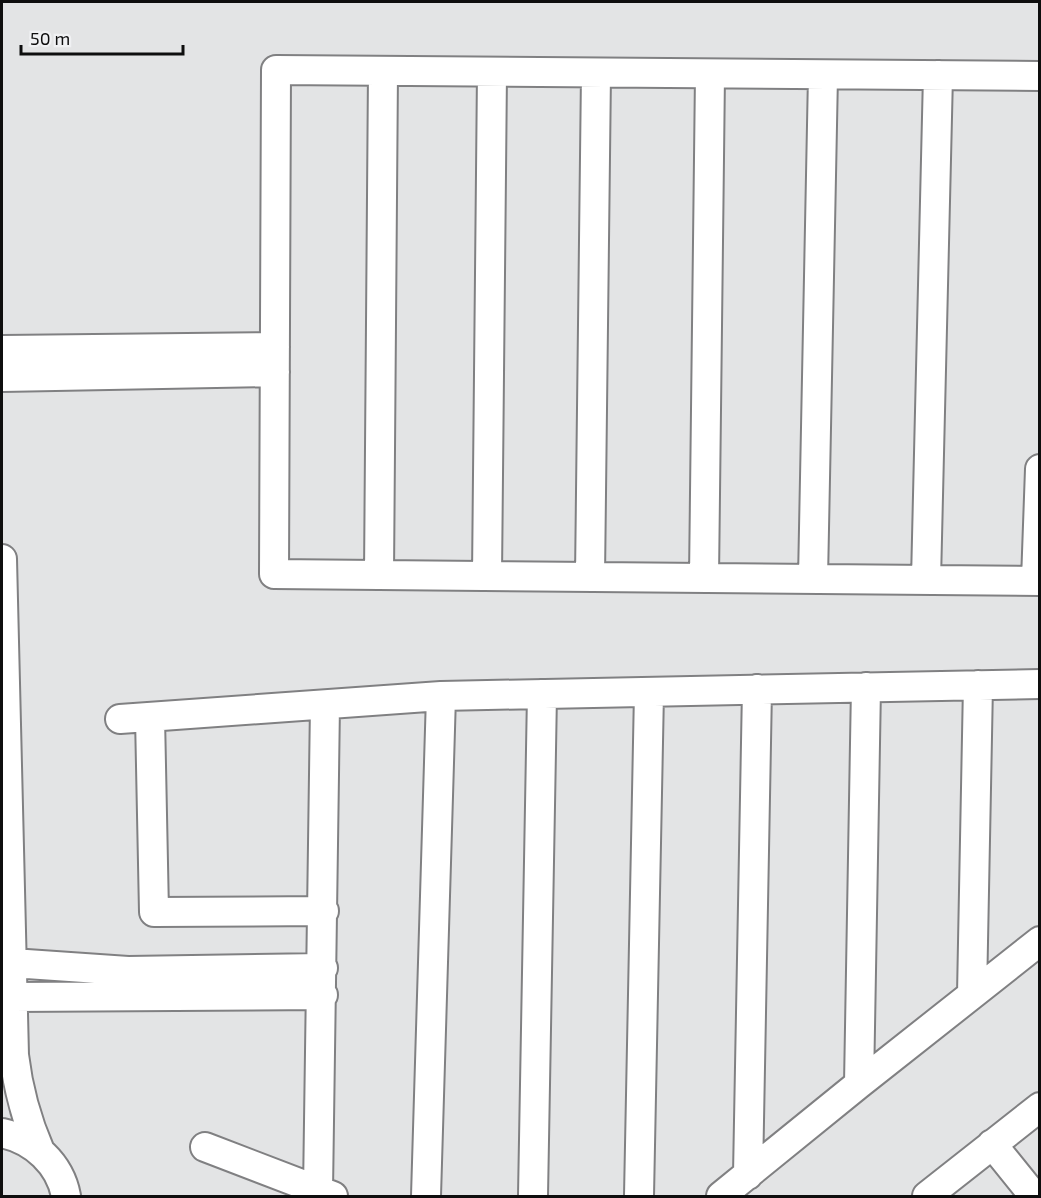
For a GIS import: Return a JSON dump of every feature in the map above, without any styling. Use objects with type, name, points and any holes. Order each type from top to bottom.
[{"type":"street","points":[[1040,76],[276,70],[274,574],[1038,581],[1040,469]]},
{"type":"street","points":[[379,575],[383,71]]},
{"type":"street","points":[[487,576],[492,72]]},
{"type":"street","points":[[590,577],[596,73]]},
{"type":"street","points":[[704,578],[710,74]]},
{"type":"street","points":[[813,579],[823,75]]},
{"type":"street","points":[[926,580],[938,75]]},
{"type":"street","points":[[2,350],[83,362],[275,359]]},
{"type":"street","points":[[2,377],[83,362]]},
{"type":"street","points":[[2,559],[14,1055],[18,1091],[28,1124],[40,1151],[59,1174],[69,1194]]},
{"type":"street","points":[[120,719],[441,696],[1040,684]]},
{"type":"street","points":[[972,994],[978,685]]},
{"type":"street","points":[[859,1084],[866,687]]},
{"type":"street","points":[[748,1175],[757,689]]},
{"type":"street","points":[[639,1197],[649,692]]},
{"type":"street","points":[[533,1197],[542,694]]},
{"type":"street","points":[[426,1197],[441,696]]},
{"type":"street","points":[[205,1148],[326,1194],[323,981],[325,705]]},
{"type":"street","points":[[150,717],[154,912],[324,911]]},
{"type":"street","points":[[721,1197],[1040,941]]},
{"type":"street","points":[[12,963],[147,983]]},
{"type":"street","points":[[13,997],[147,983],[323,981]]},
{"type":"street","points":[[927,1197],[1040,1107]]},
{"type":"street","points":[[2,1133],[40,1151]]},
{"type":"street","points":[[992,1144],[1034,1197]]}]
